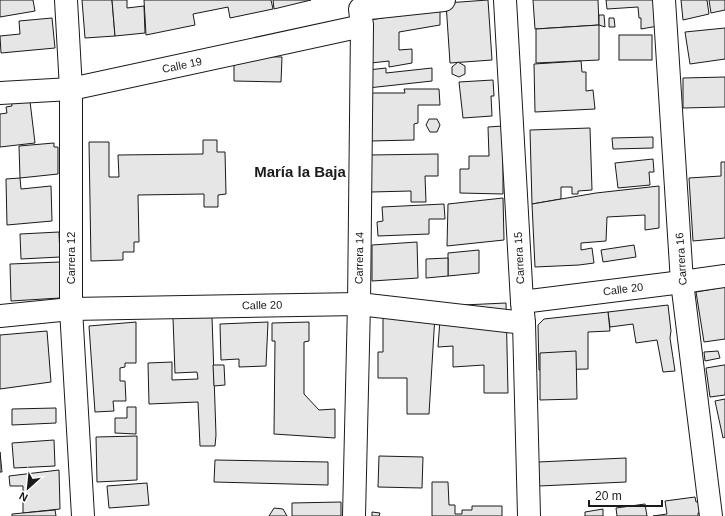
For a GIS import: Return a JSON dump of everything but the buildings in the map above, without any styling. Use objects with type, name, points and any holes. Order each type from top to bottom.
[{"type":"street","name":"Carrera 12","points":[[66,0],[71,89],[71,309],[83,516]]},
{"type":"street","name":"Calle 19","points":[[0,93],[71,89],[360,11],[444,0]]},
{"type":"street","name":"Carrera 15","points":[[505,0],[524,323],[529,516]]},
{"type":"street","name":"Carrera 16","points":[[664,0],[682,282],[712,516]]},
{"type":"street","name":"Carrera 14","points":[[354,516],[359,304],[360,11]]},
{"type":"street","name":"Calle 20","points":[[522,302],[725,276]]},
{"type":"street","name":"Calle 20","points":[[0,316],[71,309],[359,304],[524,323]]},
{"type":"district","name":"María la Baja","points":[[300,171]]}]
